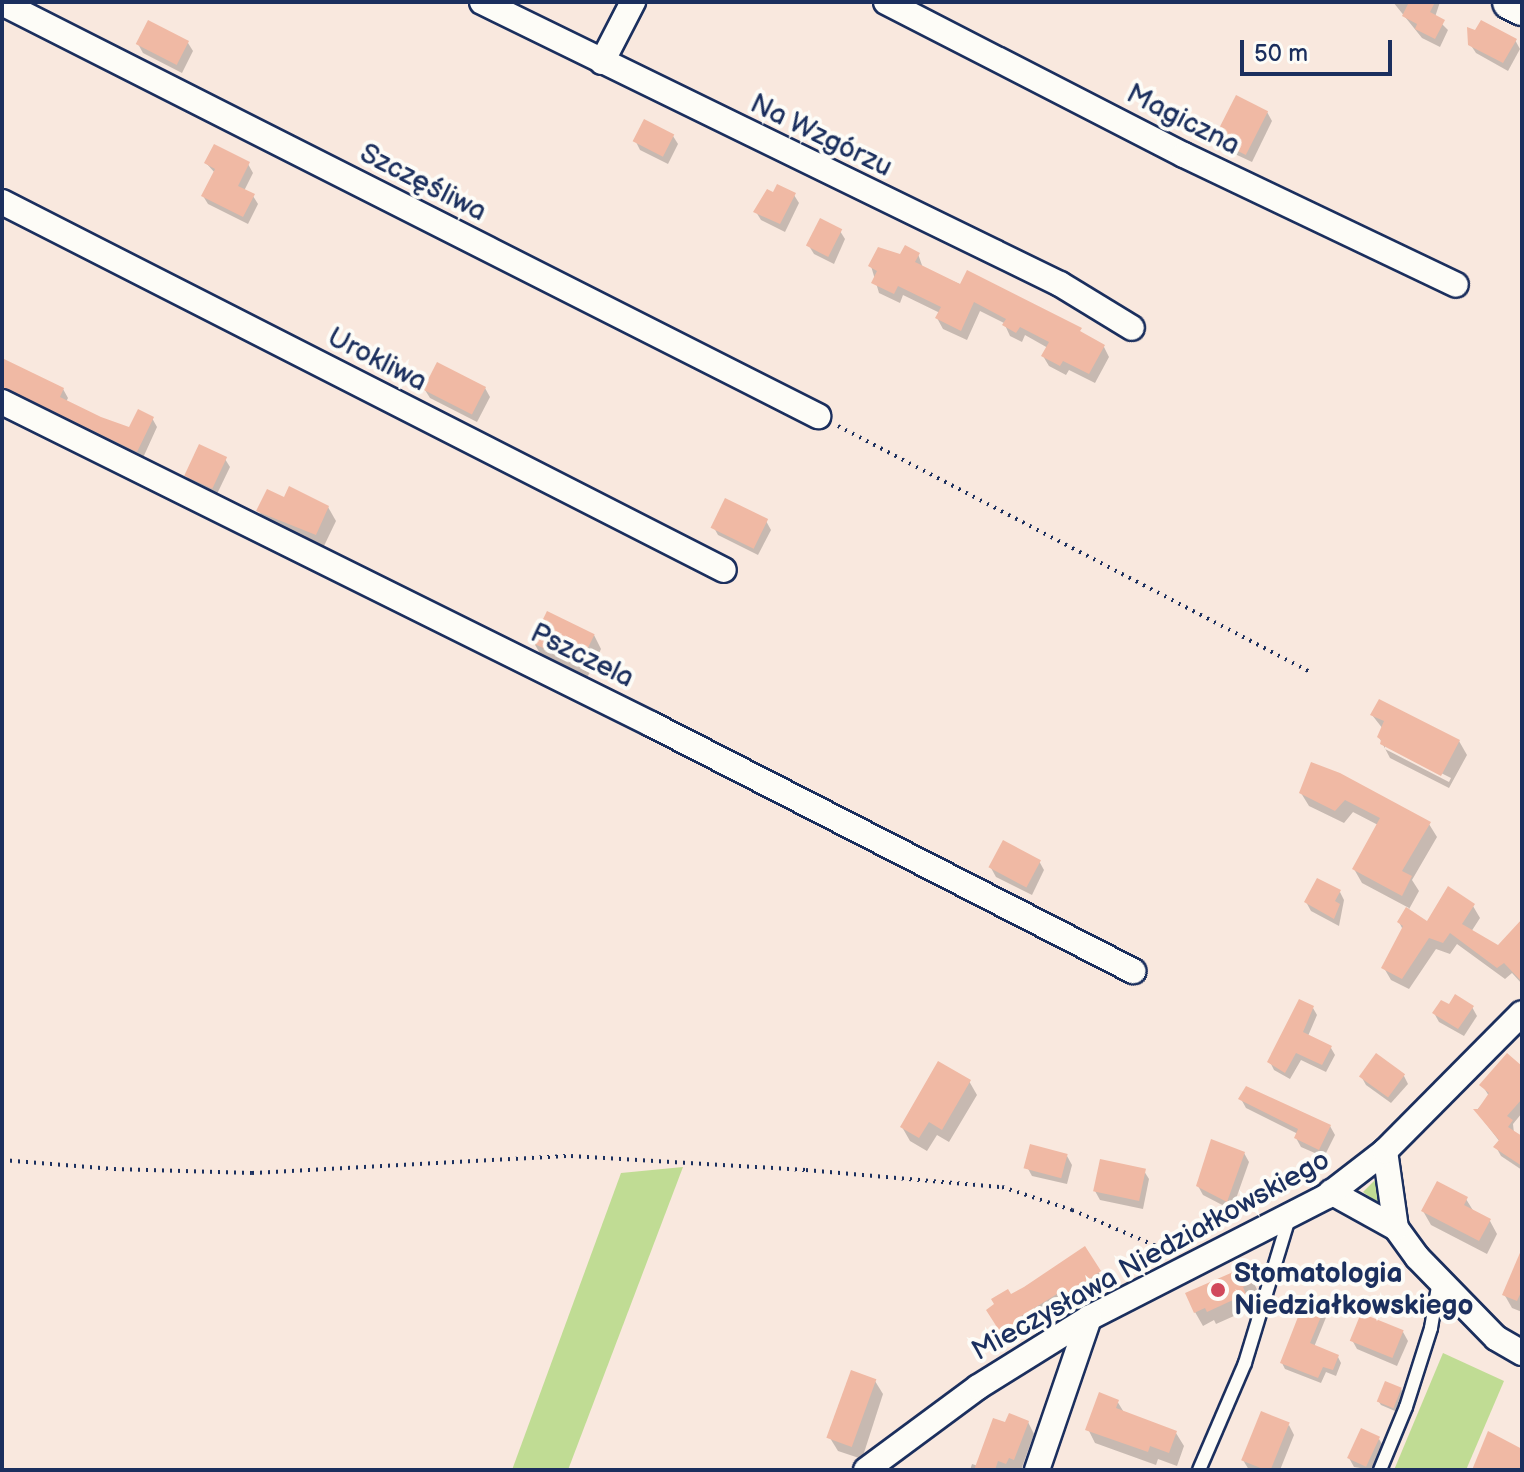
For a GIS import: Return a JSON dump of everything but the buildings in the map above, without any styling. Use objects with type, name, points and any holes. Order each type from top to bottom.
[{"type":"street","name":"Na Wzgórzu","points":[[482,2],[1060,284],[1132,328]]},
{"type":"street","points":[[602,62],[633,2]]},
{"type":"street","name":"Magiczna","points":[[886,2],[1184,155],[1456,285]]},
{"type":"street","points":[[1510,2],[1522,8]]},
{"type":"street","name":"Szczęśliwa","points":[[2,3],[818,416]]},
{"type":"street","name":"Urokliwa","points":[[2,202],[724,570]]},
{"type":"street","name":"Pszczela","points":[[2,402],[651,724],[1133,971]]},
{"type":"street","name":"Mieczysława Niedziałkowskiego","points":[[866,1470],[978,1387],[1089,1318],[1194,1262],[1289,1218],[1331,1192],[1385,1151],[1522,1013]]},
{"type":"street","points":[[1385,1151],[1396,1228]]},
{"type":"street","points":[[1331,1192],[1396,1228],[1439,1280],[1496,1338],[1522,1353]]},
{"type":"street","points":[[1037,1470],[1089,1318]]},
{"type":"lane","points":[[1199,1470],[1245,1363],[1289,1218]]},
{"type":"lane","points":[[1380,1470],[1423,1354],[1439,1280]]},
{"type":"path","points":[[818,416],[1312,673]]},
{"type":"path","points":[[2,1160],[114,1169],[252,1173],[571,1156],[955,1182],[1002,1187],[1040,1198],[1194,1262]]},
{"type":"green space","points":[[683,1167],[568,1470],[512,1470],[621,1173]]},
{"type":"green space","points":[[1377,1178],[1381,1203],[1379,1204],[1363,1192]]},
{"type":"green space","points":[[1443,1353],[1504,1381],[1466,1470],[1394,1470]]},
{"type":"place","name":"Stomatologia Niedziałkowskiego","points":[[1218,1290]]}]
